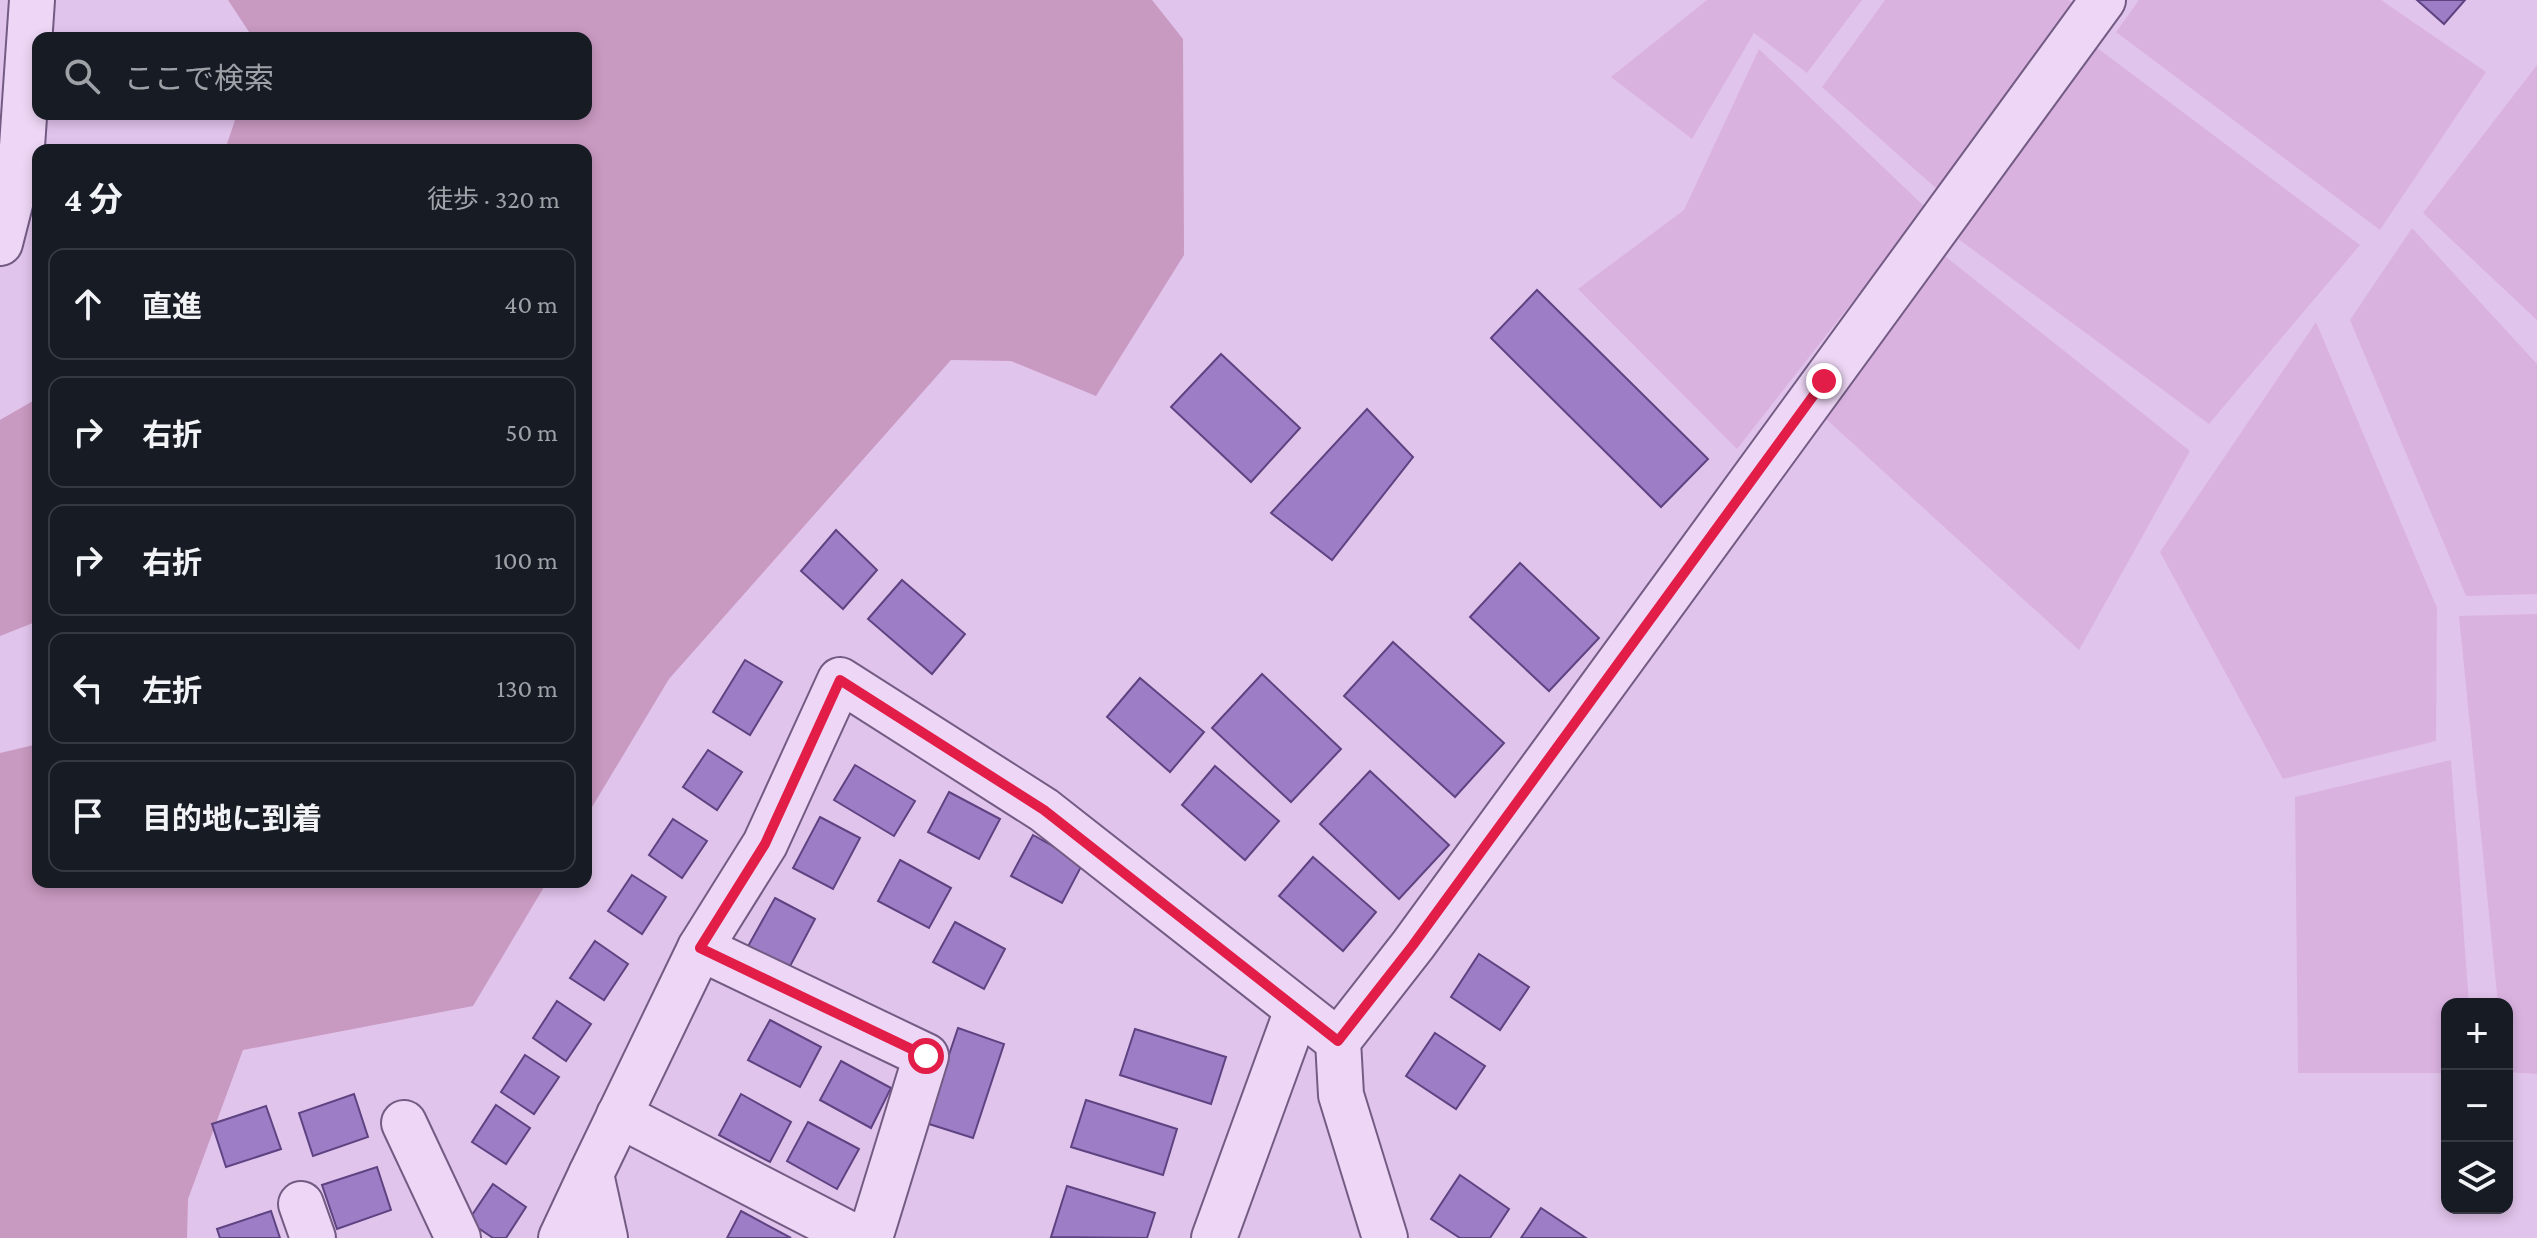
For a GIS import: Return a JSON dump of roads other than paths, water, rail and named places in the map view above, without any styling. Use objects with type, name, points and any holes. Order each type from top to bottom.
[{"type":"street","points":[[0,243],[21,161],[32,0]]},
{"type":"street","points":[[1385,1238],[1341,1095],[1338,1041],[1413,945],[2103,0]]},
{"type":"street","points":[[561,1238],[700,948],[765,844],[840,680],[1044,810],[1338,1041]]},
{"type":"street","points":[[700,948],[926,1056],[870,1238]]},
{"type":"street","points":[[1214,1238],[1297,1010]]},
{"type":"street","points":[[619,1115],[857,1238]]},
{"type":"street","points":[[404,1123],[458,1238]]},
{"type":"street","points":[[591,1174],[605,1238]]}]
